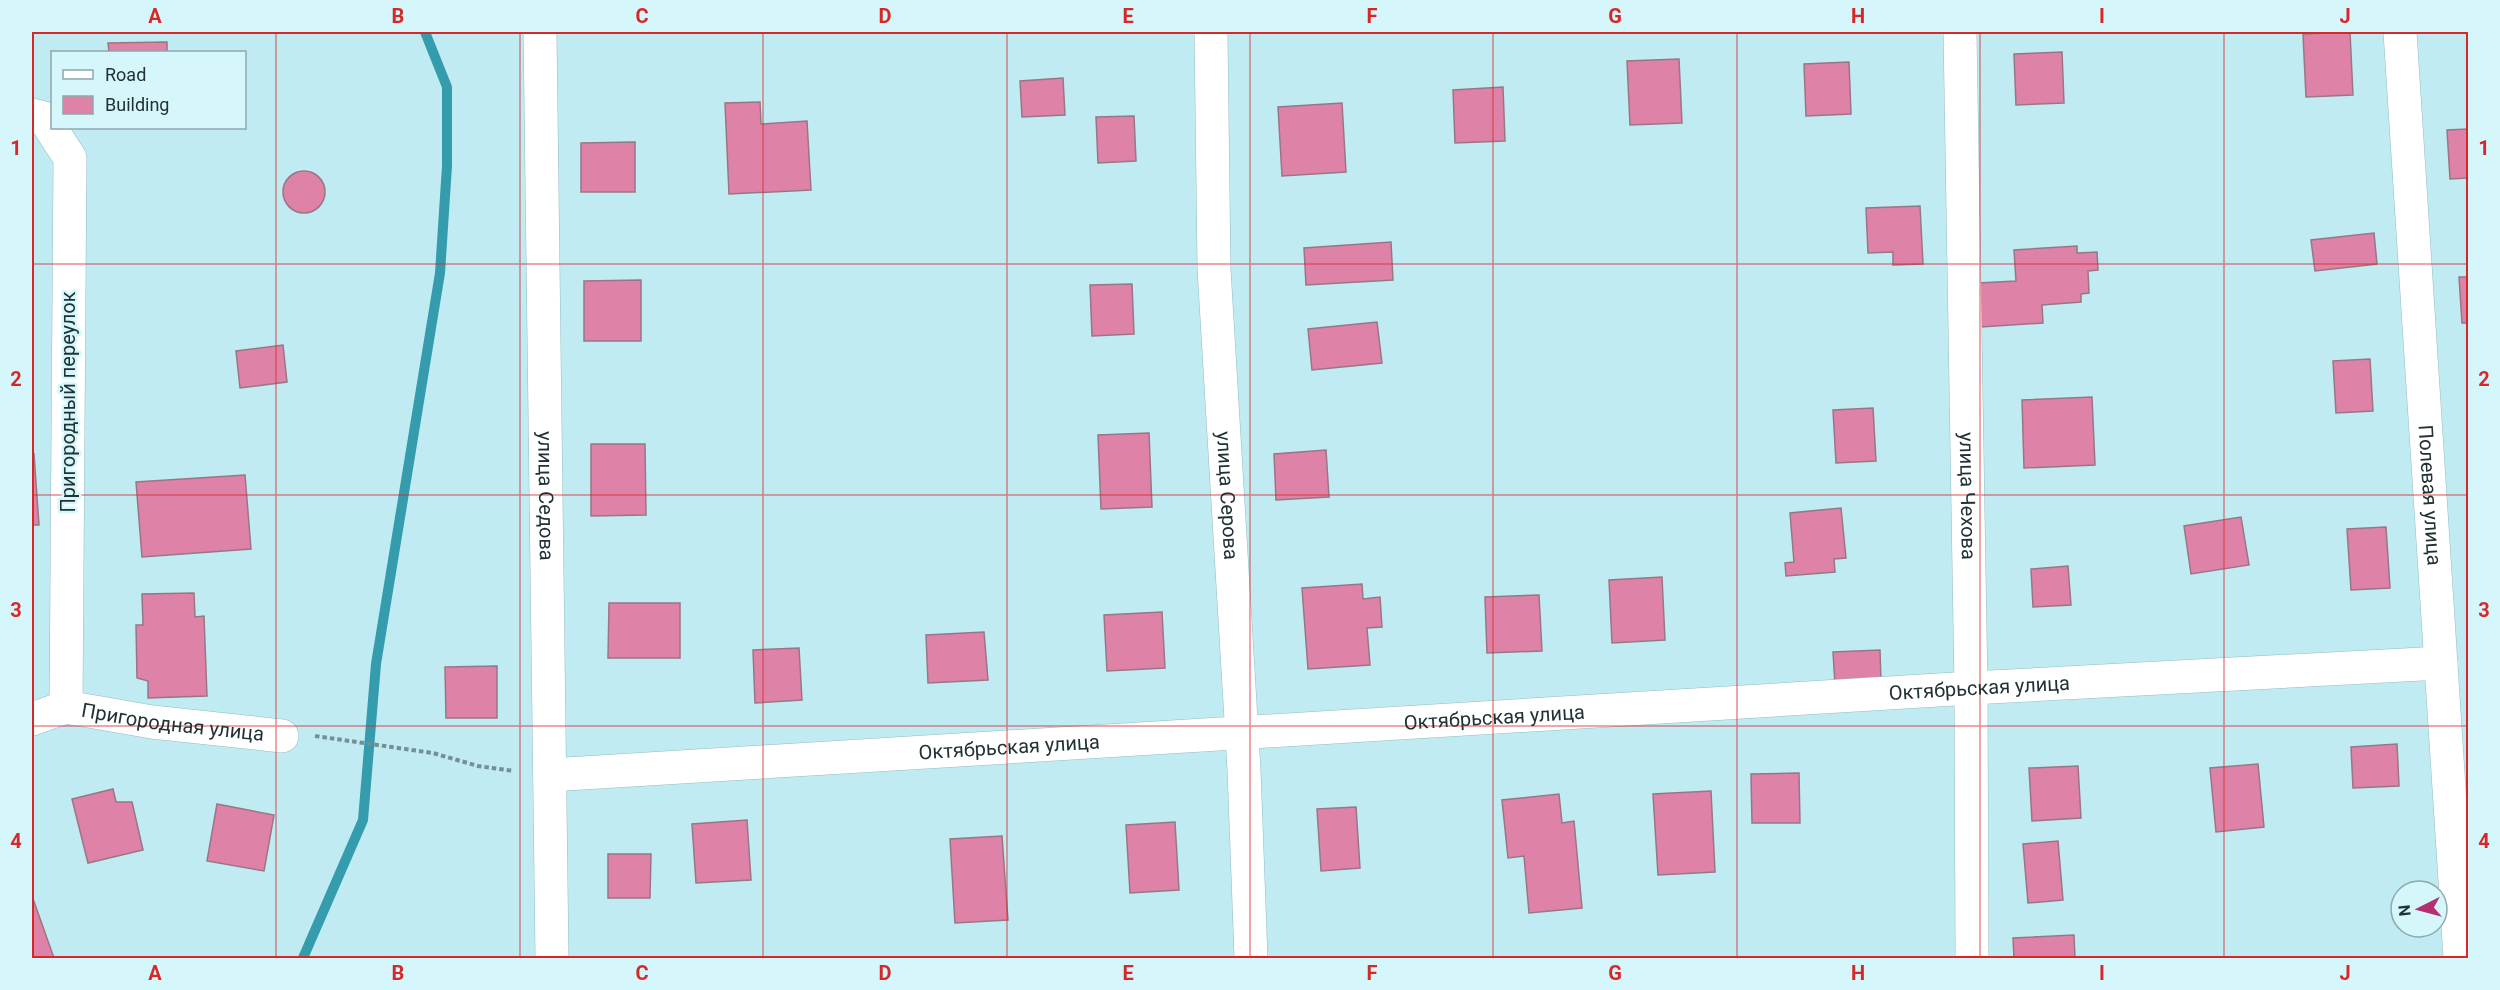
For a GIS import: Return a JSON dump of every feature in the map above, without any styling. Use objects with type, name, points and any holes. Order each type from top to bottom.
[{"type":"street","name":"улица Седова","points":[[540,32],[552,958]]},
{"type":"street","name":"улица Серова","points":[[1210,32],[1214,269],[1242,732],[1251,958]]},
{"type":"street","name":"улица Чехова","points":[[1960,32],[1971,688],[1972,958]]},
{"type":"street","name":"Полевая улица","points":[[2400,32],[2441,663],[2463,914],[2460,958]]},
{"type":"street","name":"Пригородный переулок","points":[[32,115],[44,118],[51,129]]},
{"type":"street","name":"Пригородный переулок","points":[[51,129],[70,158],[66,707]]},
{"type":"street","name":"Октябрьская улица","points":[[550,775],[1971,688],[2441,663]]},
{"type":"street","name":"Пригородная улица","points":[[32,719],[66,707],[152,722],[294,735]]},
{"type":"path","points":[[294,735],[433,753],[478,766]]},
{"type":"building","points":[[2350,32],[2353,95],[2306,97],[2303,34]]},
{"type":"building","points":[[167,42],[167,51],[109,51],[108,43]]},
{"type":"building","points":[[2062,52],[2064,103],[2016,105],[2014,54]]},
{"type":"building","points":[[1679,59],[1682,123],[1630,125],[1627,61]]},
{"type":"building","points":[[1849,62],[1851,114],[1806,116],[1804,64]]},
{"type":"building","points":[[1063,78],[1065,115],[1022,117],[1020,81]]},
{"type":"building","points":[[1503,87],[1505,141],[1455,143],[1453,90]]},
{"type":"building","points":[[760,102],[761,124],[807,121],[811,190],[729,194],[725,103]]},
{"type":"building","points":[[1342,103],[1346,172],[1282,176],[1278,107]]},
{"type":"building","points":[[1134,116],[1136,161],[1098,163],[1096,117]]},
{"type":"building","points":[[2468,129],[2468,178],[2450,179],[2447,130]]},
{"type":"building","points":[[635,142],[635,192],[581,192],[581,143]]},
{"type":"building","points":[[304,171],[312,172],[319,177],[324,184],[324,200],[319,207],[312,212],[304,213],[296,212],[289,207],[284,200],[283,192],[284,184],[289,177],[296,172]]},
{"type":"building","points":[[1920,206],[1923,264],[1893,265],[1893,252],[1868,253],[1866,208]]},
{"type":"building","points":[[2374,233],[2377,264],[2315,271],[2311,240]]},
{"type":"building","points":[[1391,242],[1393,280],[1306,285],[1304,248]]},
{"type":"building","points":[[2077,246],[2077,253],[2097,252],[2098,270],[2088,271],[2089,293],[2081,294],[2081,302],[2042,305],[2043,323],[1981,327],[1978,283],[2016,281],[2014,250]]},
{"type":"building","points":[[2459,277],[2468,277],[2468,323],[2462,323]]},
{"type":"building","points":[[641,280],[641,341],[584,341],[584,281]]},
{"type":"building","points":[[1132,284],[1134,334],[1092,336],[1090,285]]},
{"type":"building","points":[[1377,322],[1382,363],[1312,370],[1308,329]]},
{"type":"building","points":[[283,345],[287,382],[240,388],[236,351]]},
{"type":"building","points":[[2370,359],[2373,411],[2336,413],[2333,361]]},
{"type":"building","points":[[2092,397],[2095,465],[2024,468],[2022,400]]},
{"type":"building","points":[[1873,408],[1876,461],[1836,463],[1833,410]]},
{"type":"building","points":[[1149,433],[1152,507],[1101,509],[1098,435]]},
{"type":"building","points":[[591,444],[645,444],[646,515],[591,516]]},
{"type":"building","points":[[1326,450],[1329,497],[1276,500],[1274,454]]},
{"type":"building","points":[[34,454],[39,525],[32,525],[32,455]]},
{"type":"building","points":[[245,475],[251,549],[142,557],[136,482]]},
{"type":"building","points":[[1841,508],[1846,558],[1834,559],[1835,572],[1786,576],[1785,563],[1794,562],[1790,513]]},
{"type":"building","points":[[2241,517],[2249,565],[2191,574],[2184,526]]},
{"type":"building","points":[[2386,527],[2390,588],[2351,590],[2347,529]]},
{"type":"building","points":[[2068,566],[2071,605],[2033,607],[2031,569]]},
{"type":"building","points":[[1662,577],[1665,640],[1612,643],[1609,580]]},
{"type":"building","points":[[1362,584],[1363,599],[1380,597],[1382,627],[1367,628],[1370,665],[1308,669],[1302,588]]},
{"type":"building","points":[[194,593],[195,617],[204,616],[207,696],[148,698],[148,681],[137,678],[136,625],[143,625],[142,594]]},
{"type":"building","points":[[1539,595],[1542,651],[1487,653],[1485,597]]},
{"type":"building","points":[[609,603],[680,603],[680,658],[608,658]]},
{"type":"building","points":[[1162,612],[1165,668],[1107,671],[1104,615]]},
{"type":"building","points":[[984,632],[988,680],[928,683],[926,635]]},
{"type":"building","points":[[799,648],[802,700],[755,703],[753,650]]},
{"type":"building","points":[[1880,650],[1881,683],[1835,685],[1833,652]]},
{"type":"building","points":[[497,666],[497,718],[446,718],[445,667]]},
{"type":"building","points":[[2397,744],[2399,786],[2353,788],[2351,747]]},
{"type":"building","points":[[2258,764],[2264,827],[2216,832],[2210,768]]},
{"type":"building","points":[[2078,766],[2081,818],[2032,821],[2029,768]]},
{"type":"building","points":[[1799,773],[1800,823],[1752,823],[1751,774]]},
{"type":"building","points":[[113,789],[116,802],[132,802],[143,850],[88,863],[72,799]]},
{"type":"building","points":[[1711,791],[1715,872],[1658,875],[1653,794]]},
{"type":"building","points":[[1559,794],[1562,823],[1574,821],[1582,908],[1529,913],[1524,856],[1508,858],[1502,800]]},
{"type":"building","points":[[217,804],[274,815],[264,871],[207,861]]},
{"type":"building","points":[[1356,807],[1360,868],[1321,871],[1317,809]]},
{"type":"building","points":[[747,820],[751,880],[696,883],[692,824]]},
{"type":"building","points":[[1175,822],[1179,890],[1130,893],[1126,825]]},
{"type":"building","points":[[1002,836],[1008,920],[955,923],[950,839]]},
{"type":"building","points":[[2058,841],[2063,900],[2028,903],[2023,844]]},
{"type":"building","points":[[608,854],[651,854],[650,898],[608,898]]},
{"type":"building","points":[[32,896],[54,958],[32,958]]},
{"type":"building","points":[[2074,935],[2075,958],[2014,958],[2013,938]]},
{"type":"waterway","points":[[303,958],[363,820],[376,664],[440,273],[447,166],[447,87],[425,32]]}]
